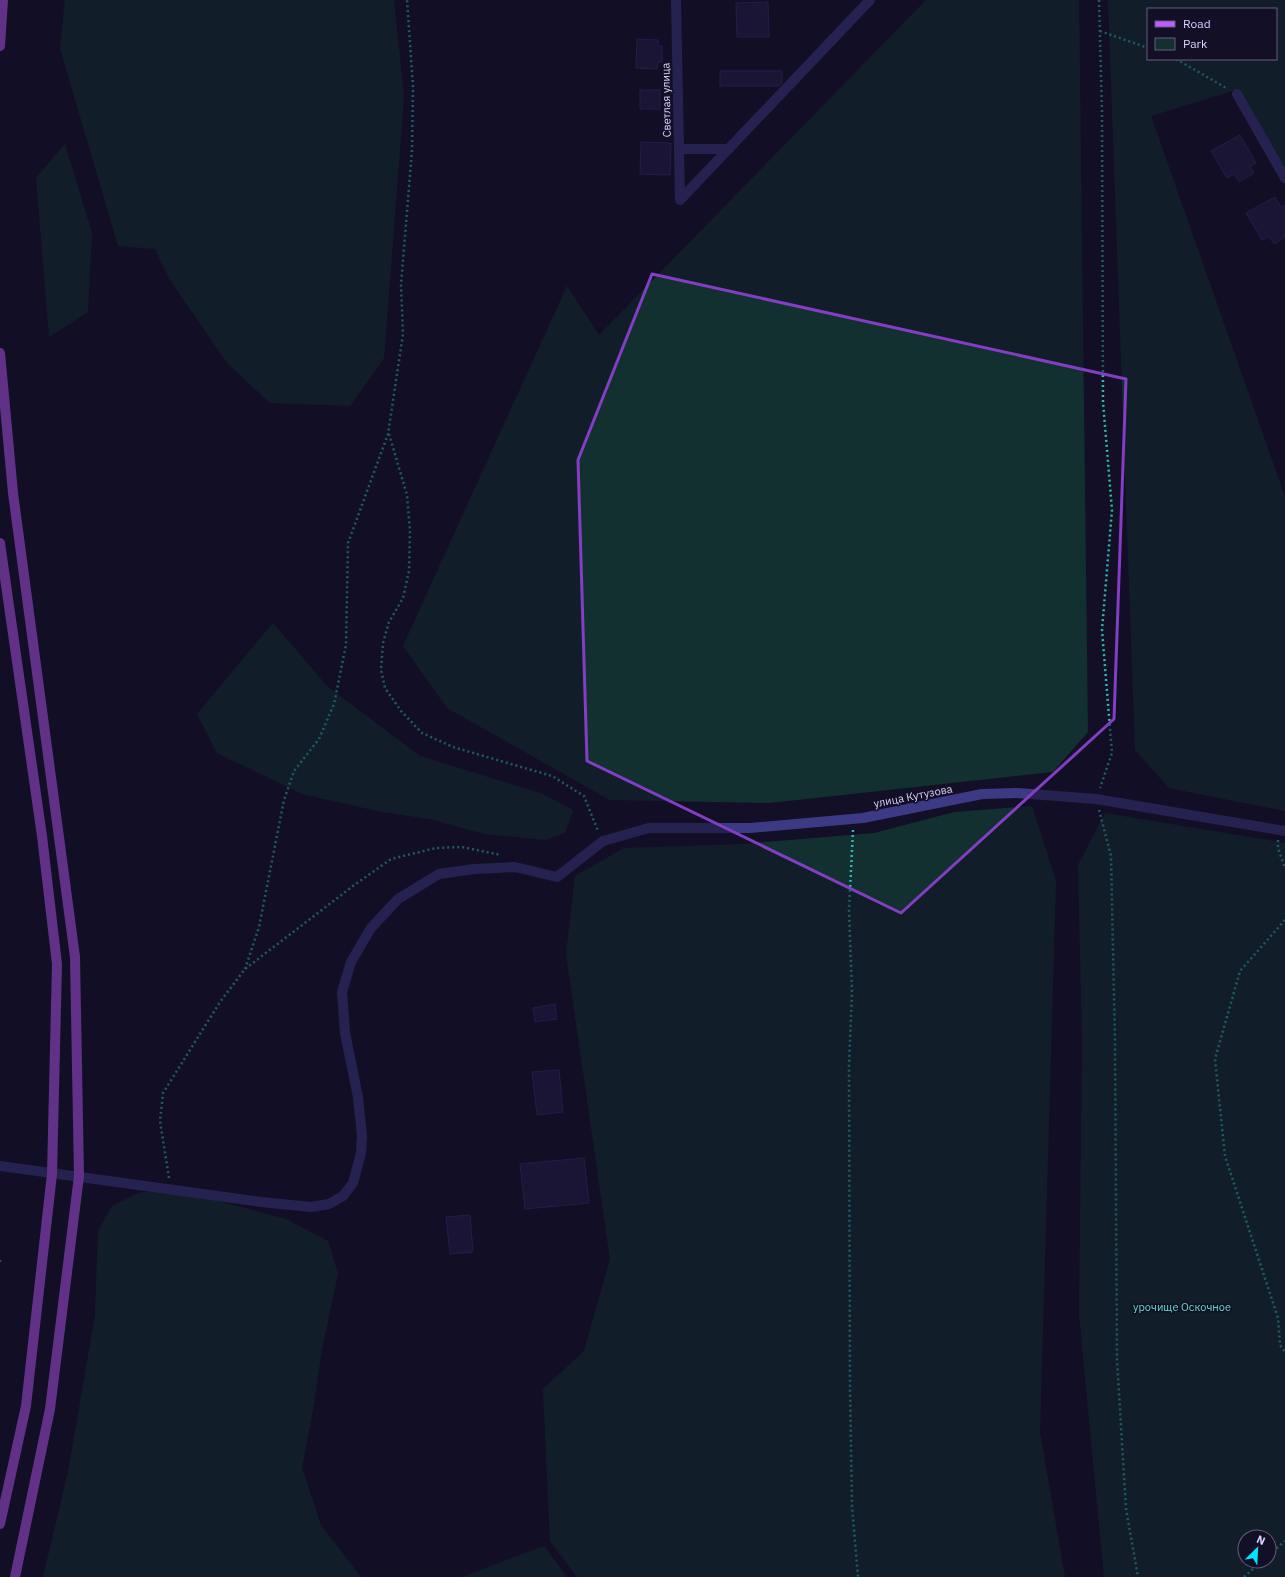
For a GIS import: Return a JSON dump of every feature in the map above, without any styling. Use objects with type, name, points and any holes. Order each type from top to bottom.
[{"type":"main road","points":[[0,46],[3,0]]},
{"type":"main road","points":[[0,353],[13,493],[75,957],[79,1176],[50,1409],[15,1577]]},
{"type":"main road","points":[[0,543],[42,836],[57,964],[52,1174],[26,1406],[0,1524]]},
{"type":"street","name":"Светлая улица","points":[[676,0],[680,200],[729,149]]},
{"type":"street","points":[[679,149],[729,149],[869,1]]},
{"type":"street","points":[[1237,94],[1285,178]]},
{"type":"street","name":"улица Кутузова","points":[[171,1190],[311,1207],[329,1204],[343,1196],[353,1183],[358,1167],[362,1136],[358,1097],[345,1033],[342,992],[351,962],[371,928],[398,899],[438,874],[474,869],[515,867],[557,877],[603,841],[648,828],[750,828],[850,819],[982,794],[1017,793],[1096,799],[1282,830]]},
{"type":"street","points":[[0,1166],[171,1190]]},
{"type":"path","points":[[245,969],[259,927],[284,800],[294,771],[319,739],[334,704],[346,645],[348,543],[388,434],[403,334],[401,285],[412,150],[413,86],[407,0]]},
{"type":"path","points":[[1100,31],[1147,48]]},
{"type":"path","points":[[1178,60],[1237,94]]},
{"type":"path","points":[[388,434],[406,494],[410,531],[409,572],[403,598],[389,622],[383,643],[381,670],[385,688],[401,711],[422,732],[453,747],[552,776],[584,796],[603,841]]},
{"type":"path","points":[[850,819],[854,834],[849,910],[852,992],[849,1065],[850,1388],[852,1506],[858,1577]]},
{"type":"path","points":[[1282,830],[1278,848],[1285,868]]},
{"type":"path","points":[[171,1190],[160,1121],[163,1093],[220,1002],[245,969],[352,886],[391,859],[436,848],[462,847],[503,856]]},
{"type":"path","points":[[1285,920],[1240,971],[1215,1059],[1225,1156],[1278,1318],[1280,1345],[1285,1352]]},
{"type":"path","points":[[1277,1548],[1285,1541]]},
{"type":"path","points":[[1244,1577],[1253,1569]]},
{"type":"highlighted area","points":[[652,274],[1126,379],[1114,719],[901,913],[587,761],[578,460]]},
{"type":"green space","points":[[65,0],[394,0],[404,97],[384,358],[350,406],[270,403],[227,363],[170,280],[155,249],[118,246],[60,48]]},
{"type":"green space","points":[[926,0],[1079,0],[1088,732],[1053,772],[770,803],[610,800],[447,708],[403,646],[567,286],[599,335]]},
{"type":"green space","points":[[1108,0],[1285,0],[1285,170],[1239,89],[1151,116],[1285,497],[1285,811],[1169,788],[1135,750]]},
{"type":"green space","points":[[65,144],[92,233],[88,312],[49,337],[36,178]]},
{"type":"green space","points":[[273,623],[327,686],[420,756],[543,794],[573,810],[565,833],[546,840],[484,834],[430,819],[382,812],[302,794],[217,753],[197,714]]},
{"type":"green space","points":[[1032,806],[1056,881],[1040,1432],[1065,1577],[577,1577],[550,1541],[543,1389],[584,1351],[610,1259],[566,954],[575,876],[624,848],[741,844],[874,833],[954,812]]},
{"type":"green space","name":"урочище Оскочное","points":[[1105,813],[1285,843],[1285,1577],[1104,1577],[1079,1314],[1082,1042],[1078,865]]},
{"type":"green space","points":[[182,1191],[286,1219],[328,1241],[338,1274],[322,1349],[313,1410],[302,1468],[321,1525],[361,1577],[43,1577],[68,1472],[95,1315],[98,1231],[112,1206],[141,1192]]},
{"type":"green space","points":[[544,1546],[567,1577],[462,1577]]},
{"type":"building","points":[[768,2],[769,37],[737,37],[736,3]]},
{"type":"building","points":[[637,39],[658,40],[658,46],[662,46],[662,62],[658,62],[657,69],[636,68]]},
{"type":"building","points":[[720,71],[782,71],[782,83],[779,86],[720,86]]},
{"type":"building","points":[[640,90],[660,90],[660,109],[640,109]]},
{"type":"building","points":[[1240,135],[1256,163],[1250,166],[1254,173],[1239,182],[1234,174],[1227,178],[1211,151]]},
{"type":"building","points":[[641,142],[671,143],[670,175],[640,174]]},
{"type":"building","points":[[1275,197],[1281,207],[1285,205],[1285,237],[1274,244],[1269,236],[1262,240],[1246,213]]},
{"type":"building","points":[[555,1004],[557,1019],[535,1022],[533,1008]]},
{"type":"building","points":[[559,1070],[563,1112],[537,1115],[532,1072]]},
{"type":"building","points":[[584,1158],[589,1203],[525,1209],[520,1164]]},
{"type":"building","points":[[470,1215],[473,1252],[450,1254],[446,1217]]}]
